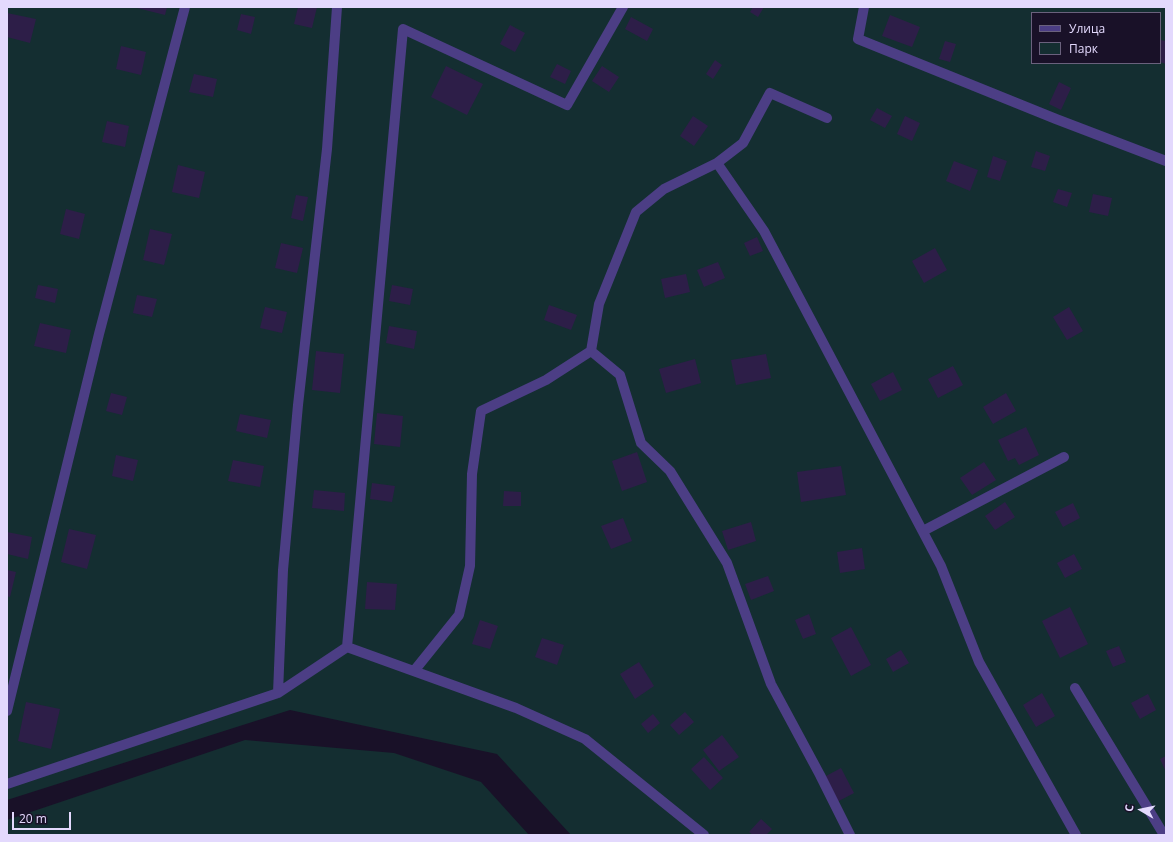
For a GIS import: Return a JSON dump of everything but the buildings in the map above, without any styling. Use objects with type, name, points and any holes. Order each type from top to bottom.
[{"type":"street","points":[[7,711],[98,334],[185,7]]},
{"type":"street","points":[[278,693],[284,554],[298,405],[327,149],[337,7]]},
{"type":"street","points":[[347,647],[403,29],[567,106],[623,7]]},
{"type":"street","points":[[864,7],[858,38],[1056,119],[1166,161]]},
{"type":"street","points":[[414,671],[459,616],[470,566],[472,474],[481,411],[546,380],[591,351],[599,304],[636,212],[664,189],[717,163],[743,143],[770,93],[827,118]]},
{"type":"street","points":[[717,163],[764,232],[923,530],[941,566],[979,662],[1076,835]]},
{"type":"street","points":[[591,351],[620,375],[641,443],[670,471],[727,563],[771,684],[820,775],[850,835]]},
{"type":"street","points":[[923,530],[1064,457]]},
{"type":"street","points":[[7,784],[278,693],[347,647]]},
{"type":"street","points":[[347,647],[516,708],[585,739],[704,835]]},
{"type":"street","points":[[1075,688],[1164,835]]},
{"type":"green space","points":[[7,7],[1166,7],[1166,835],[571,835],[497,754],[290,710],[7,800]]},
{"type":"green space","points":[[245,740],[394,753],[481,782],[529,835],[7,835],[7,820]]}]
